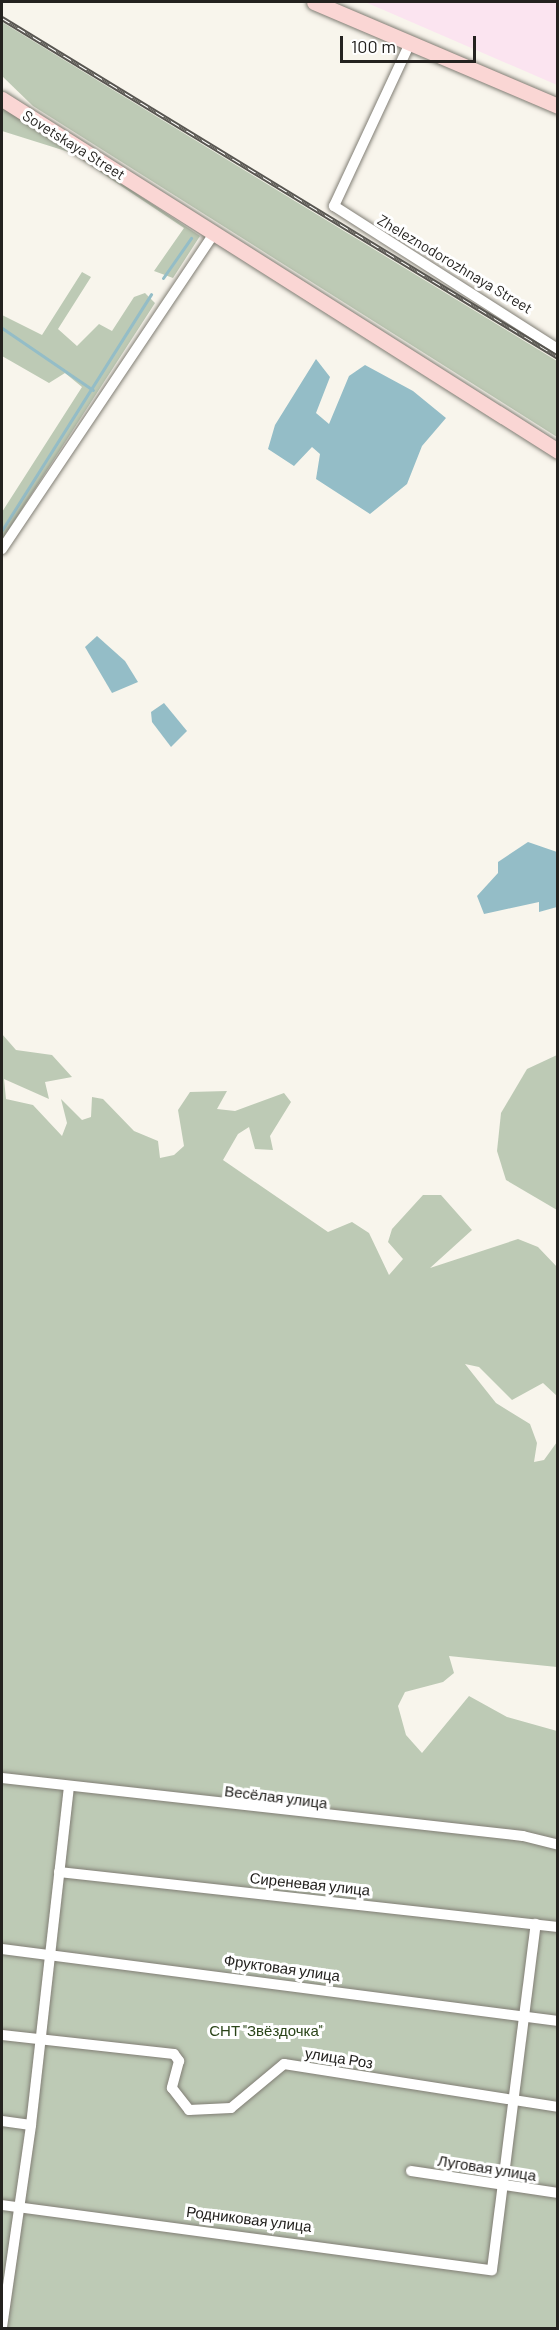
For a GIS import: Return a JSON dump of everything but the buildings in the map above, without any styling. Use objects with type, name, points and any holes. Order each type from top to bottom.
[{"type":"main road","points":[[314,2],[558,106]]},
{"type":"main road","name":"Sovetskaya Street","points":[[2,99],[558,451]]},
{"type":"street","name":"Zheleznodorozhnaya Street","points":[[410,43],[334,206],[558,350]]},
{"type":"street","points":[[2,549],[214,233]]},
{"type":"street","name":"Весёлая улица","points":[[2,1778],[523,1836],[552,1845]]},
{"type":"street","points":[[2,2327],[31,2125],[48,1955],[69,1786]]},
{"type":"street","name":"Сиреневая улица","points":[[59,1872],[558,1927]]},
{"type":"street","points":[[506,2187],[523,2016],[536,1924]]},
{"type":"street","name":"Фруктовая улица","points":[[2,1949],[558,2020]]},
{"type":"street","name":"улица Роз","points":[[2,2035],[174,2054],[179,2061],[172,2088],[189,2110],[231,2108],[284,2064],[558,2107]]},
{"type":"street","points":[[2,2121],[31,2125]]},
{"type":"street","name":"Луговая улица","points":[[411,2171],[558,2193]]},
{"type":"street","name":"Родниковая улица","points":[[2,2205],[334,2244],[492,2270],[506,2187]]},
{"type":"shaded area","points":[[365,2],[557,2],[557,85],[379,8]]},
{"type":"green space","points":[[2,22],[557,361],[557,437],[33,106],[2,76]]},
{"type":"green space","points":[[2,104],[200,236],[173,278],[154,271],[184,228],[72,153],[2,131]]},
{"type":"green space","points":[[82,272],[91,277],[58,329],[77,346],[99,324],[112,331],[134,297],[145,293],[155,303],[2,540],[2,512],[82,387],[65,373],[49,383],[2,356],[2,315],[42,335]]},
{"type":"green space","name":"СНТ \"Звёздочка\"","points":[[2,1034],[16,1050],[52,1055],[72,1077],[45,1082],[49,1099],[4,1079],[6,1099],[33,1105],[62,1136],[67,1123],[61,1099],[82,1120],[91,1117],[92,1097],[103,1099],[134,1131],[158,1141],[160,1158],[174,1155],[184,1146],[178,1110],[190,1092],[227,1091],[217,1109],[235,1111],[284,1093],[291,1102],[270,1136],[273,1150],[255,1149],[249,1127],[238,1134],[223,1160],[328,1232],[352,1222],[369,1233],[389,1275],[403,1259],[388,1242],[392,1229],[423,1195],[441,1195],[472,1230],[430,1268],[518,1239],[538,1247],[558,1268],[557,1396],[543,1383],[512,1400],[479,1367],[465,1364],[496,1403],[530,1424],[537,1443],[534,1462],[544,1460],[557,1442],[557,1667],[449,1656],[454,1673],[443,1682],[405,1692],[398,1706],[406,1735],[422,1753],[469,1696],[507,1717],[557,1731],[557,2328],[2,2328]]},
{"type":"green space","points":[[557,1055],[557,1210],[506,1180],[497,1151],[501,1113],[527,1069]]},
{"type":"water","points":[[316,359],[330,377],[316,413],[329,424],[349,376],[365,365],[413,391],[446,418],[422,446],[407,484],[370,514],[316,479],[320,454],[312,447],[294,466],[268,449],[275,425]]},
{"type":"water","points":[[97,636],[125,661],[138,682],[112,693],[85,647]]},
{"type":"water","points":[[164,703],[187,731],[171,747],[152,722],[151,712]]},
{"type":"water","points":[[528,842],[557,852],[557,907],[539,912],[539,902],[484,914],[477,896],[498,873],[498,862]]},
{"type":"waterway","points":[[163,278],[191,238]]},
{"type":"waterway","points":[[2,530],[151,294]]},
{"type":"waterway","points":[[2,328],[93,390]]},
{"type":"railway","points":[[2,18],[558,357]]}]
